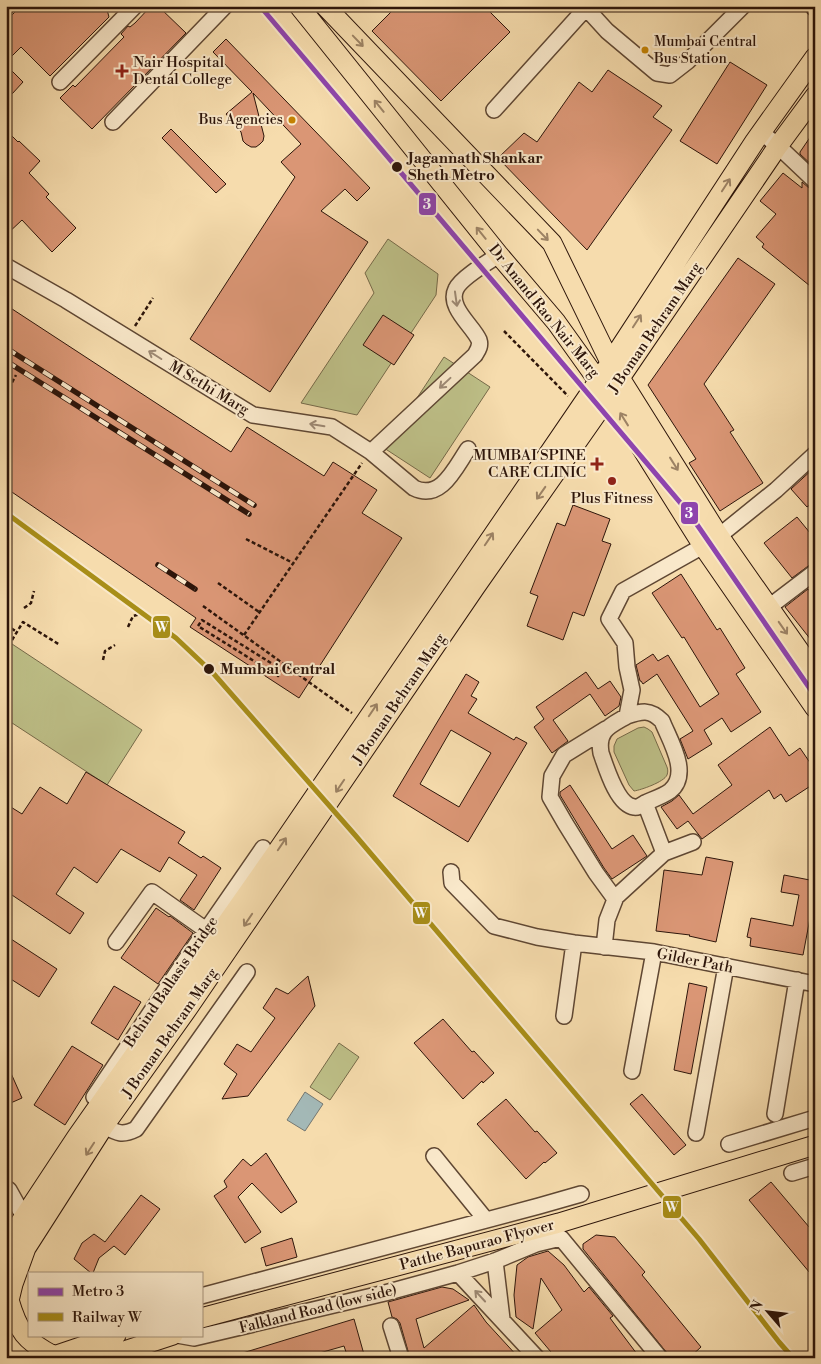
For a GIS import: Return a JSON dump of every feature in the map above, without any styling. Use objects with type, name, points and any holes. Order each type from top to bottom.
[{"type":"main road","name":"Dr Anand Rao Nair Marg","points":[[299,6],[499,255],[556,322],[604,388],[703,546],[815,708]]},
{"type":"main road","name":"Dr Anand Rao Nair Marg","points":[[325,6],[552,243],[610,362],[719,536],[815,673]]},
{"type":"main road","name":"J Boman Behram Marg","points":[[8,1306],[10,1280],[26,1248],[30,1224],[97,1123],[181,1004],[604,388],[610,362],[761,132],[815,57]]},
{"type":"main road","name":"J Boman Behram Marg","points":[[604,388],[620,378],[778,146],[815,96]]},
{"type":"main road","name":"Patthe Bapurao Flyover","points":[[202,1318],[571,1219],[815,1145]]},
{"type":"main road","name":"J Boman Behram Marg","points":[[8,1237],[30,1224]]},
{"type":"main road","points":[[8,1306],[23,1334],[29,1341],[51,1357],[113,1336]]},
{"type":"main road","points":[[103,1358],[169,1336]]},
{"type":"street","points":[[60,82],[136,6]]},
{"type":"street","points":[[114,122],[225,6]]},
{"type":"street","points":[[494,110],[587,7],[607,31],[657,73],[670,74],[688,61],[743,6]]},
{"type":"street","points":[[812,6],[815,9]]},
{"type":"street","points":[[761,132],[815,181]]},
{"type":"street","points":[[371,452],[475,355],[479,348],[479,341],[459,312],[454,299],[455,290],[462,281],[499,255]]},
{"type":"street","name":"M Sethi Marg","points":[[6,266],[66,300],[253,415],[332,427],[371,452],[414,488],[421,491],[436,490],[443,484],[468,449]]},
{"type":"street","points":[[719,536],[776,490],[815,454]]},
{"type":"street","points":[[627,716],[632,690],[627,667],[625,643],[609,618],[623,591],[703,546]]},
{"type":"street","points":[[769,607],[815,572]]},
{"type":"street","points":[[606,728],[602,735],[601,753],[617,792],[633,808],[663,795],[676,785],[680,778],[680,764],[662,721],[651,713],[638,712],[606,728],[564,755],[552,776],[550,797],[596,873],[615,899]]},
{"type":"street","points":[[645,803],[664,853]]},
{"type":"street","points":[[604,947],[607,920],[615,899],[664,853],[693,842]]},
{"type":"street","name":"Behind Ballasis Bridge","points":[[97,1123],[92,1100],[206,930],[264,848]]},
{"type":"street","name":"Gilder Path","points":[[451,872],[452,883],[494,926],[574,944],[654,952],[815,984]]},
{"type":"street","points":[[116,942],[152,892],[206,930]]},
{"type":"street","points":[[564,1016],[574,944]]},
{"type":"street","points":[[632,1072],[654,952]]},
{"type":"street","points":[[696,1133],[726,966]]},
{"type":"street","points":[[97,1123],[115,1132],[125,1134],[136,1129],[247,972]]},
{"type":"street","points":[[775,1114],[797,980]]},
{"type":"street","points":[[729,1144],[815,1118]]},
{"type":"street","points":[[434,1156],[486,1220]]},
{"type":"street","points":[[792,1173],[815,1166]]},
{"type":"street","points":[[6,1188],[10,1190],[30,1224]]},
{"type":"street","points":[[202,1296],[581,1194]]},
{"type":"street","points":[[8,1237],[26,1248]]},
{"type":"street","name":"Falkland Road (low side)","points":[[183,1336],[194,1338],[376,1295],[458,1273],[495,1261],[536,1244],[561,1238],[660,1358]]},
{"type":"street","points":[[495,1261],[502,1319]]},
{"type":"street","points":[[458,1273],[537,1358]]},
{"type":"street","points":[[391,1326],[401,1358]]},
{"type":"path","points":[[128,338],[153,298]]},
{"type":"path","points":[[504,331],[573,400]]},
{"type":"path","points":[[6,394],[16,375]]},
{"type":"path","points":[[244,635],[353,474]]},
{"type":"path","points":[[246,539],[293,563]]},
{"type":"path","points":[[218,583],[259,612]]},
{"type":"path","points":[[24,608],[31,603],[34,591]]},
{"type":"path","points":[[203,606],[357,716]]},
{"type":"path","points":[[128,627],[134,616],[141,614]]},
{"type":"path","points":[[271,663],[202,620],[198,626],[278,676],[285,664]]},
{"type":"path","points":[[12,640],[23,622],[60,645]]},
{"type":"path","points":[[6,625],[17,632]]},
{"type":"path","points":[[104,660],[105,651],[115,645]]},
{"type":"green space","points":[[388,239],[438,274],[436,295],[357,415],[301,403],[374,293],[365,273]]},
{"type":"green space","points":[[444,357],[490,387],[430,478],[384,448]]},
{"type":"green space","points":[[6,640],[142,730],[107,785],[6,719]]},
{"type":"green space","points":[[644,727],[652,732],[668,773],[665,778],[657,783],[634,791],[629,785],[614,752],[614,746],[617,739],[638,728]]},
{"type":"green space","points":[[339,1043],[359,1057],[330,1100],[310,1087]]},
{"type":"shaded area","points":[[305,1092],[323,1104],[305,1131],[287,1120]]},
{"type":"building","points":[[21,6],[106,6],[109,17],[50,76],[21,47],[6,62],[6,21]]},
{"type":"building","points":[[151,6],[158,6],[186,33],[92,129],[60,98],[73,85],[75,87],[124,37],[121,34],[128,26],[130,27],[135,23]]},
{"type":"building","points":[[397,6],[484,6],[510,32],[441,101],[372,31]]},
{"type":"building","points":[[226,39],[370,188],[357,201],[345,189],[321,211],[368,242],[270,392],[190,339],[295,177],[281,162],[301,144],[253,93],[264,136],[263,141],[256,147],[251,147],[243,141],[241,132],[226,114],[252,92],[213,52]]},
{"type":"building","points":[[730,62],[767,85],[717,164],[680,141]]},
{"type":"building","points":[[6,65],[23,82],[12,94],[6,88]]},
{"type":"building","points":[[608,70],[662,106],[653,117],[672,130],[587,250],[498,158],[524,133],[537,142],[579,82],[592,92]]},
{"type":"building","points":[[171,129],[226,184],[216,193],[162,138]]},
{"type":"building","points":[[6,130],[40,161],[29,173],[49,194],[46,197],[76,228],[52,252],[22,220],[6,235]]},
{"type":"building","points":[[815,130],[815,168],[800,152]]},
{"type":"building","points":[[783,173],[802,188],[802,182],[815,190],[815,290],[762,247],[764,244],[756,237],[776,214],[760,201]]},
{"type":"building","points":[[738,258],[775,284],[704,384],[734,430],[730,432],[763,483],[720,511],[689,463],[696,459],[648,385]]},
{"type":"building","points":[[6,305],[231,452],[247,427],[324,476],[333,462],[377,490],[362,513],[402,538],[299,698],[190,627],[196,618],[6,488]]},
{"type":"building","points":[[383,315],[414,335],[394,365],[363,345]]},
{"type":"building","points":[[815,467],[815,501],[807,507],[791,489]]},
{"type":"building","points":[[573,505],[610,519],[602,541],[611,544],[584,616],[573,612],[563,640],[527,626],[538,596],[530,593],[557,523],[565,526]]},
{"type":"building","points":[[797,517],[815,539],[815,561],[792,578],[764,543]]},
{"type":"building","points":[[681,574],[717,630],[720,628],[745,668],[736,674],[761,712],[731,732],[722,718],[704,730],[712,744],[688,759],[680,739],[693,731],[657,674],[643,684],[640,681],[636,665],[653,654],[658,661],[668,655],[700,707],[719,694],[684,637],[682,638],[652,593]]},
{"type":"building","points":[[808,589],[815,598],[815,645],[785,607]]},
{"type":"building","points":[[586,672],[598,689],[610,681],[621,697],[619,706],[605,716],[590,694],[553,720],[568,741],[552,753],[534,727],[544,719],[536,707]]},
{"type":"building","points":[[466,674],[479,682],[471,696],[477,699],[468,713],[514,740],[516,737],[527,743],[468,842],[393,796]],"holes":[[[451,730],[491,753],[459,807],[420,784]]]},
{"type":"building","points":[[770,727],[789,756],[800,748],[815,770],[815,783],[786,802],[781,794],[774,799],[769,790],[702,839],[688,821],[677,829],[661,807],[679,795],[693,814],[732,785],[718,765]]},
{"type":"building","points":[[86,772],[185,832],[178,843],[221,868],[194,910],[180,900],[197,875],[169,857],[160,872],[121,849],[97,883],[74,867],[56,894],[84,913],[70,934],[6,891],[6,804],[22,814],[40,787],[67,804]]},
{"type":"building","points":[[570,785],[612,849],[633,835],[647,856],[612,879],[560,795],[560,792]]},
{"type":"building","points":[[706,857],[733,862],[716,942],[690,935],[656,931],[664,870],[702,875]]},
{"type":"building","points":[[784,875],[815,881],[815,892],[803,955],[750,946],[751,938],[747,937],[751,918],[793,926],[799,895],[781,892]]},
{"type":"building","points":[[156,908],[193,933],[158,984],[121,958]]},
{"type":"building","points":[[11,939],[57,969],[39,997],[6,976],[6,947]]},
{"type":"building","points":[[308,976],[315,1006],[248,1096],[222,1099],[237,1074],[224,1064],[237,1044],[251,1052],[275,1018],[263,1008],[276,988],[288,994]]},
{"type":"building","points":[[689,983],[707,987],[691,1074],[674,1070]]},
{"type":"building","points":[[114,986],[141,1002],[118,1040],[91,1023]]},
{"type":"building","points":[[443,1019],[472,1052],[474,1051],[494,1073],[483,1083],[482,1081],[463,1099],[414,1043]]},
{"type":"building","points":[[72,1046],[103,1065],[65,1125],[34,1105]]},
{"type":"building","points":[[6,1062],[22,1098],[6,1105]]},
{"type":"building","points":[[642,1094],[686,1145],[674,1155],[630,1104]]},
{"type":"building","points":[[506,1099],[535,1132],[537,1131],[557,1153],[526,1179],[477,1124]]},
{"type":"building","points":[[266,1153],[297,1202],[281,1213],[252,1183],[238,1197],[261,1232],[245,1243],[214,1196],[227,1187],[224,1181],[243,1159],[251,1166]]},
{"type":"building","points":[[771,1182],[815,1234],[815,1279],[749,1200]]},
{"type":"building","points":[[141,1195],[160,1209],[125,1255],[114,1246],[99,1258],[93,1272],[90,1272],[74,1259],[82,1243],[94,1234],[105,1242]]},
{"type":"building","points":[[596,1235],[615,1237],[645,1272],[642,1275],[701,1347],[689,1358],[671,1358],[583,1249],[583,1244]]},
{"type":"building","points":[[292,1238],[297,1257],[266,1266],[261,1248]]},
{"type":"building","points":[[548,1251],[564,1265],[584,1292],[589,1287],[613,1316],[610,1318],[640,1358],[556,1358],[535,1333],[562,1310],[541,1278],[533,1329],[516,1317],[514,1295],[517,1265],[528,1257]]},
{"type":"building","points":[[442,1287],[453,1289],[469,1300],[416,1319],[424,1348],[474,1305],[486,1322],[519,1358],[410,1358],[400,1323],[392,1317],[388,1302]]},
{"type":"building","points":[[354,1319],[365,1358],[348,1358],[344,1346],[302,1358],[300,1358],[299,1354],[287,1358],[236,1358],[236,1355]]},
{"type":"railway","points":[[6,348],[254,505]]},
{"type":"railway","points":[[6,361],[249,514]]},
{"type":"railway","points":[[158,565],[195,589]]},
{"type":"metro line","name":"3","points":[[260,6],[689,513],[815,696]]},
{"type":"rail line","name":"W","points":[[6,513],[176,638],[213,673],[355,835],[699,1239],[793,1358]]},
{"type":"place","name":"Mumbai Central Bus Station","points":[[645,50]]},
{"type":"place","name":"Nair Hospital Dental College","points":[[122,71]]},
{"type":"place","name":"Bus Agencies","points":[[292,120]]},
{"type":"place","name":"Jagannath Shankar Sheth Metro","points":[[397,167]]},
{"type":"place","name":"MUMBAI SPINE CARE CLINIC","points":[[597,464]]},
{"type":"place","name":"Plus Fitness","points":[[612,481]]},
{"type":"place","name":"Mumbai Central","points":[[209,669]]}]
